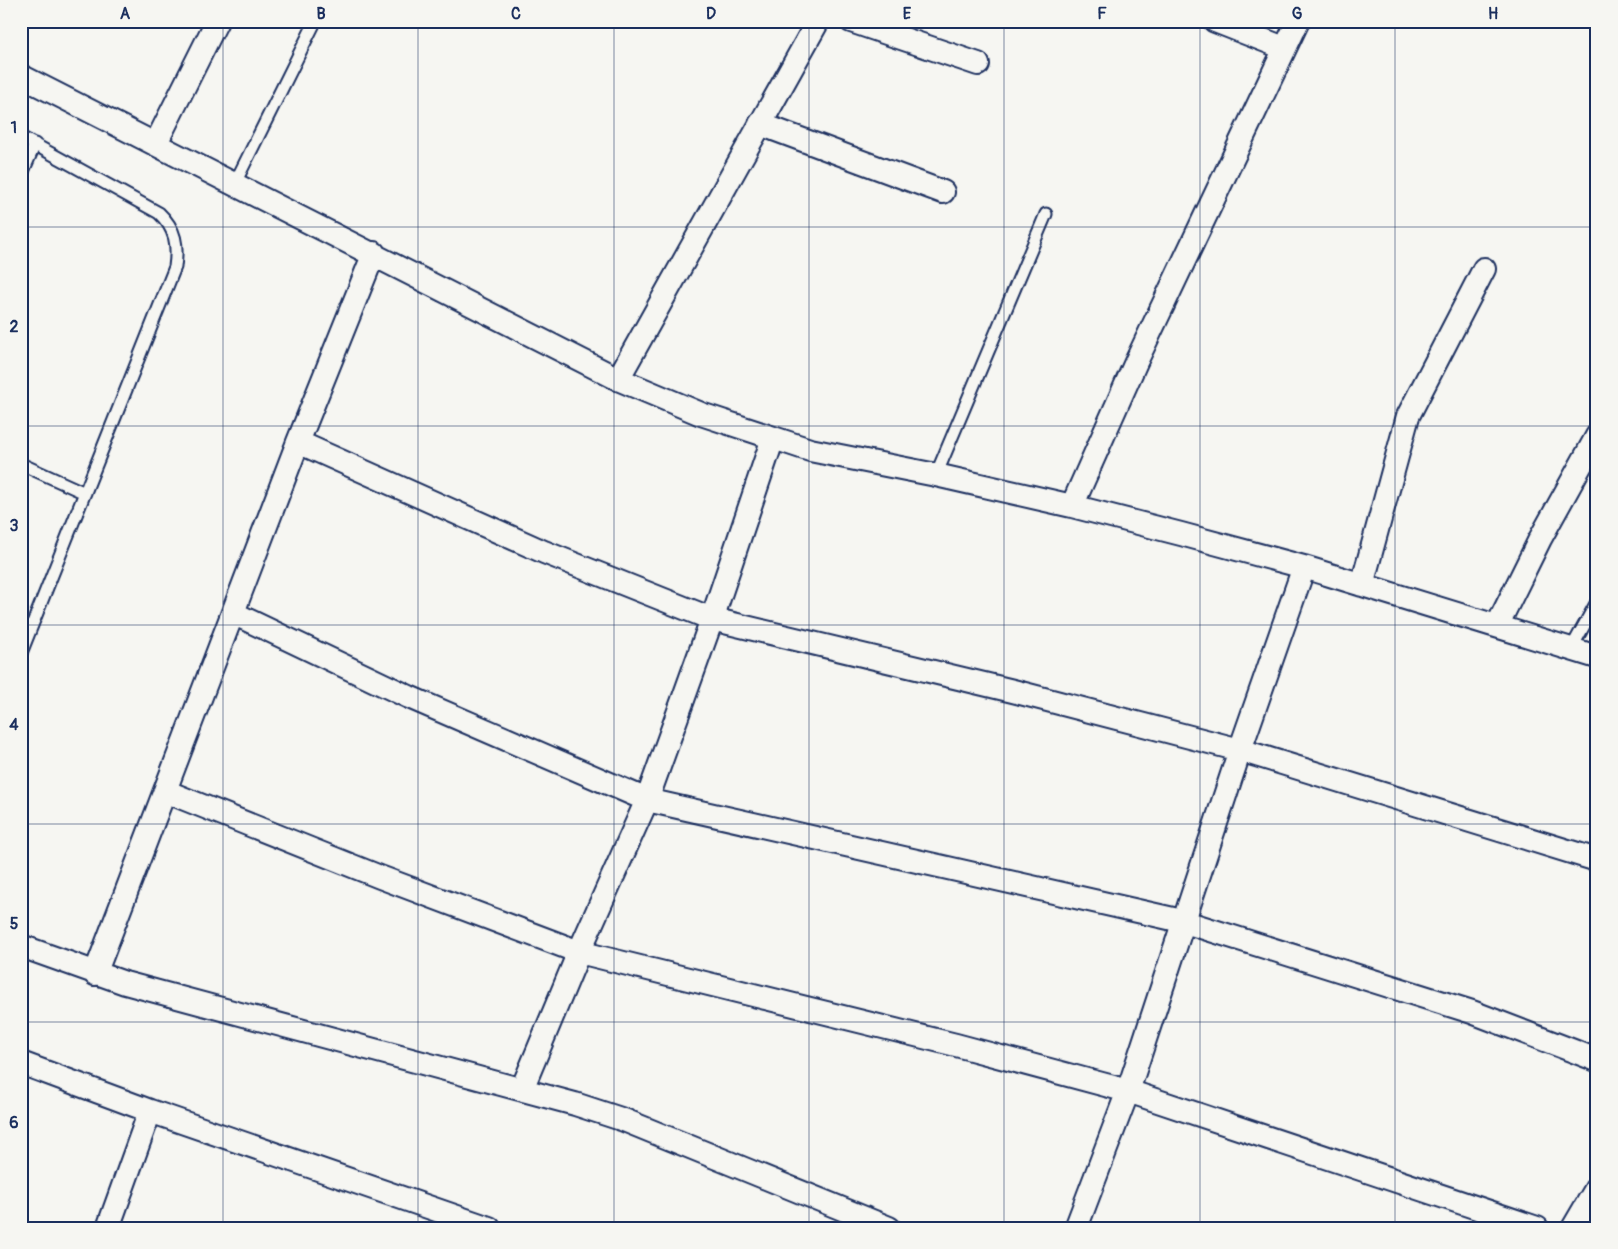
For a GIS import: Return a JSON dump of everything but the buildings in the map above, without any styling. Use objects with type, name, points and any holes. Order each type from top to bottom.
[{"type":"street","points":[[156,143],[218,21]]},
{"type":"street","points":[[851,21],[978,64]]},
{"type":"street","points":[[1215,21],[1284,48]]},
{"type":"street","points":[[1072,506],[1136,362],[1298,21]]},
{"type":"street","points":[[618,379],[816,22]]},
{"type":"street","points":[[21,76],[618,379],[701,414],[810,450],[936,475],[1072,506],[1304,567],[1597,657]]},
{"type":"street","points":[[760,124],[943,192]]},
{"type":"street","points":[[95,974],[298,442],[374,254]]},
{"type":"street","points":[[1362,585],[1408,416],[1484,268]]},
{"type":"street","points":[[1497,626],[1540,539],[1597,436]]},
{"type":"street","points":[[522,1090],[579,952],[647,800],[712,619],[773,438]]},
{"type":"street","points":[[298,442],[544,552],[712,619],[1013,691],[1240,750],[1597,860]]},
{"type":"street","points":[[1076,1228],[1128,1090],[1182,921],[1304,567]]},
{"type":"street","points":[[233,613],[409,697],[647,800],[1182,921],[1472,1012],[1597,1060]]},
{"type":"street","points":[[165,791],[380,877],[579,952],[956,1045],[1128,1090],[1537,1228]]},
{"type":"street","points":[[21,946],[95,974],[522,1090],[624,1120],[889,1228]]},
{"type":"street","points":[[21,1063],[150,1111],[489,1228]]},
{"type":"street","points":[[108,1228],[150,1111]]},
{"type":"street","points":[[1573,1228],[1597,1187]]},
{"type":"lane","points":[[235,183],[314,24]]},
{"type":"lane","points":[[21,137],[159,213],[168,222],[178,247],[176,267],[21,653]]},
{"type":"lane","points":[[21,176],[36,144]]},
{"type":"lane","points":[[936,475],[1046,214]]},
{"type":"lane","points":[[21,464],[85,493]]},
{"type":"lane","points":[[1571,649],[1597,602]]}]
